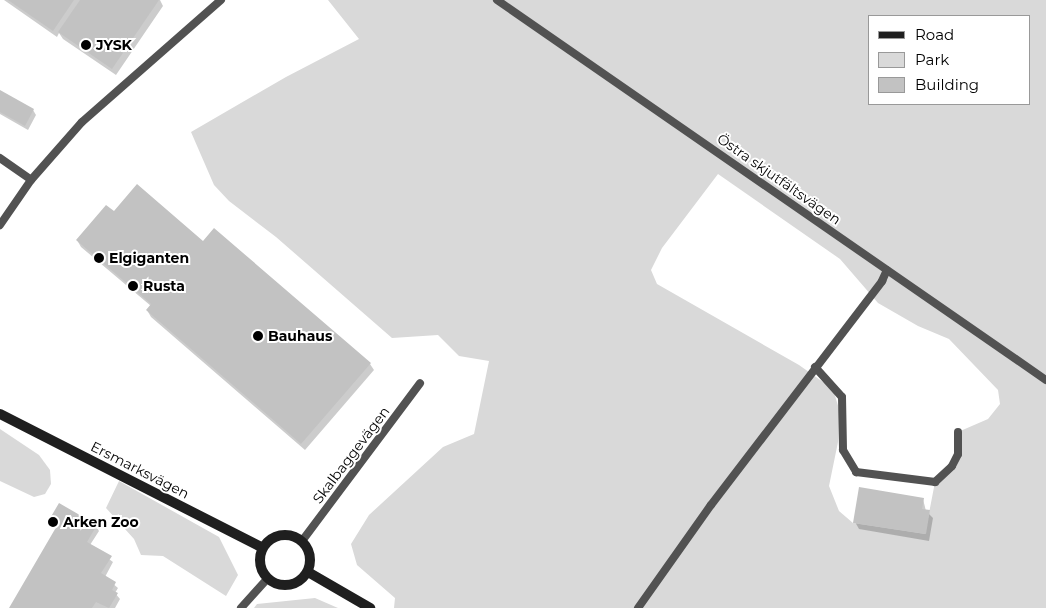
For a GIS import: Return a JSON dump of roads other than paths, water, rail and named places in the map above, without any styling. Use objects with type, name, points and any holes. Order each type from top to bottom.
[{"type":"main road","name":"Ersmarksvägen","points":[[2,416],[261,547]]},
{"type":"main road","points":[[286,535],[302,541],[309,549],[308,572],[290,584],[267,579],[260,565],[261,547],[271,537],[286,535]]},
{"type":"main road","points":[[308,572],[370,608]]},
{"type":"street","points":[[0,225],[31,180],[82,122],[221,0]]},
{"type":"street","name":"Östra skjutfältsvägen","points":[[497,0],[1046,380]]},
{"type":"street","points":[[0,158],[31,180]]},
{"type":"street","points":[[638,608],[815,367],[882,282],[887,270]]},
{"type":"street","points":[[815,367],[842,397],[843,450],[856,472],[935,482],[952,466],[958,454],[958,432]]},
{"type":"street","name":"Skalbaggevägen","points":[[302,541],[420,384]]},
{"type":"street","points":[[241,608],[267,579]]},
{"type":"place","name":"JYSK","points":[[86,45]]},
{"type":"place","name":"Elgiganten","points":[[99,258]]},
{"type":"place","name":"Rusta","points":[[133,286]]},
{"type":"place","name":"Bauhaus","points":[[258,336]]},
{"type":"place","name":"Arken Zoo","points":[[53,522]]}]
